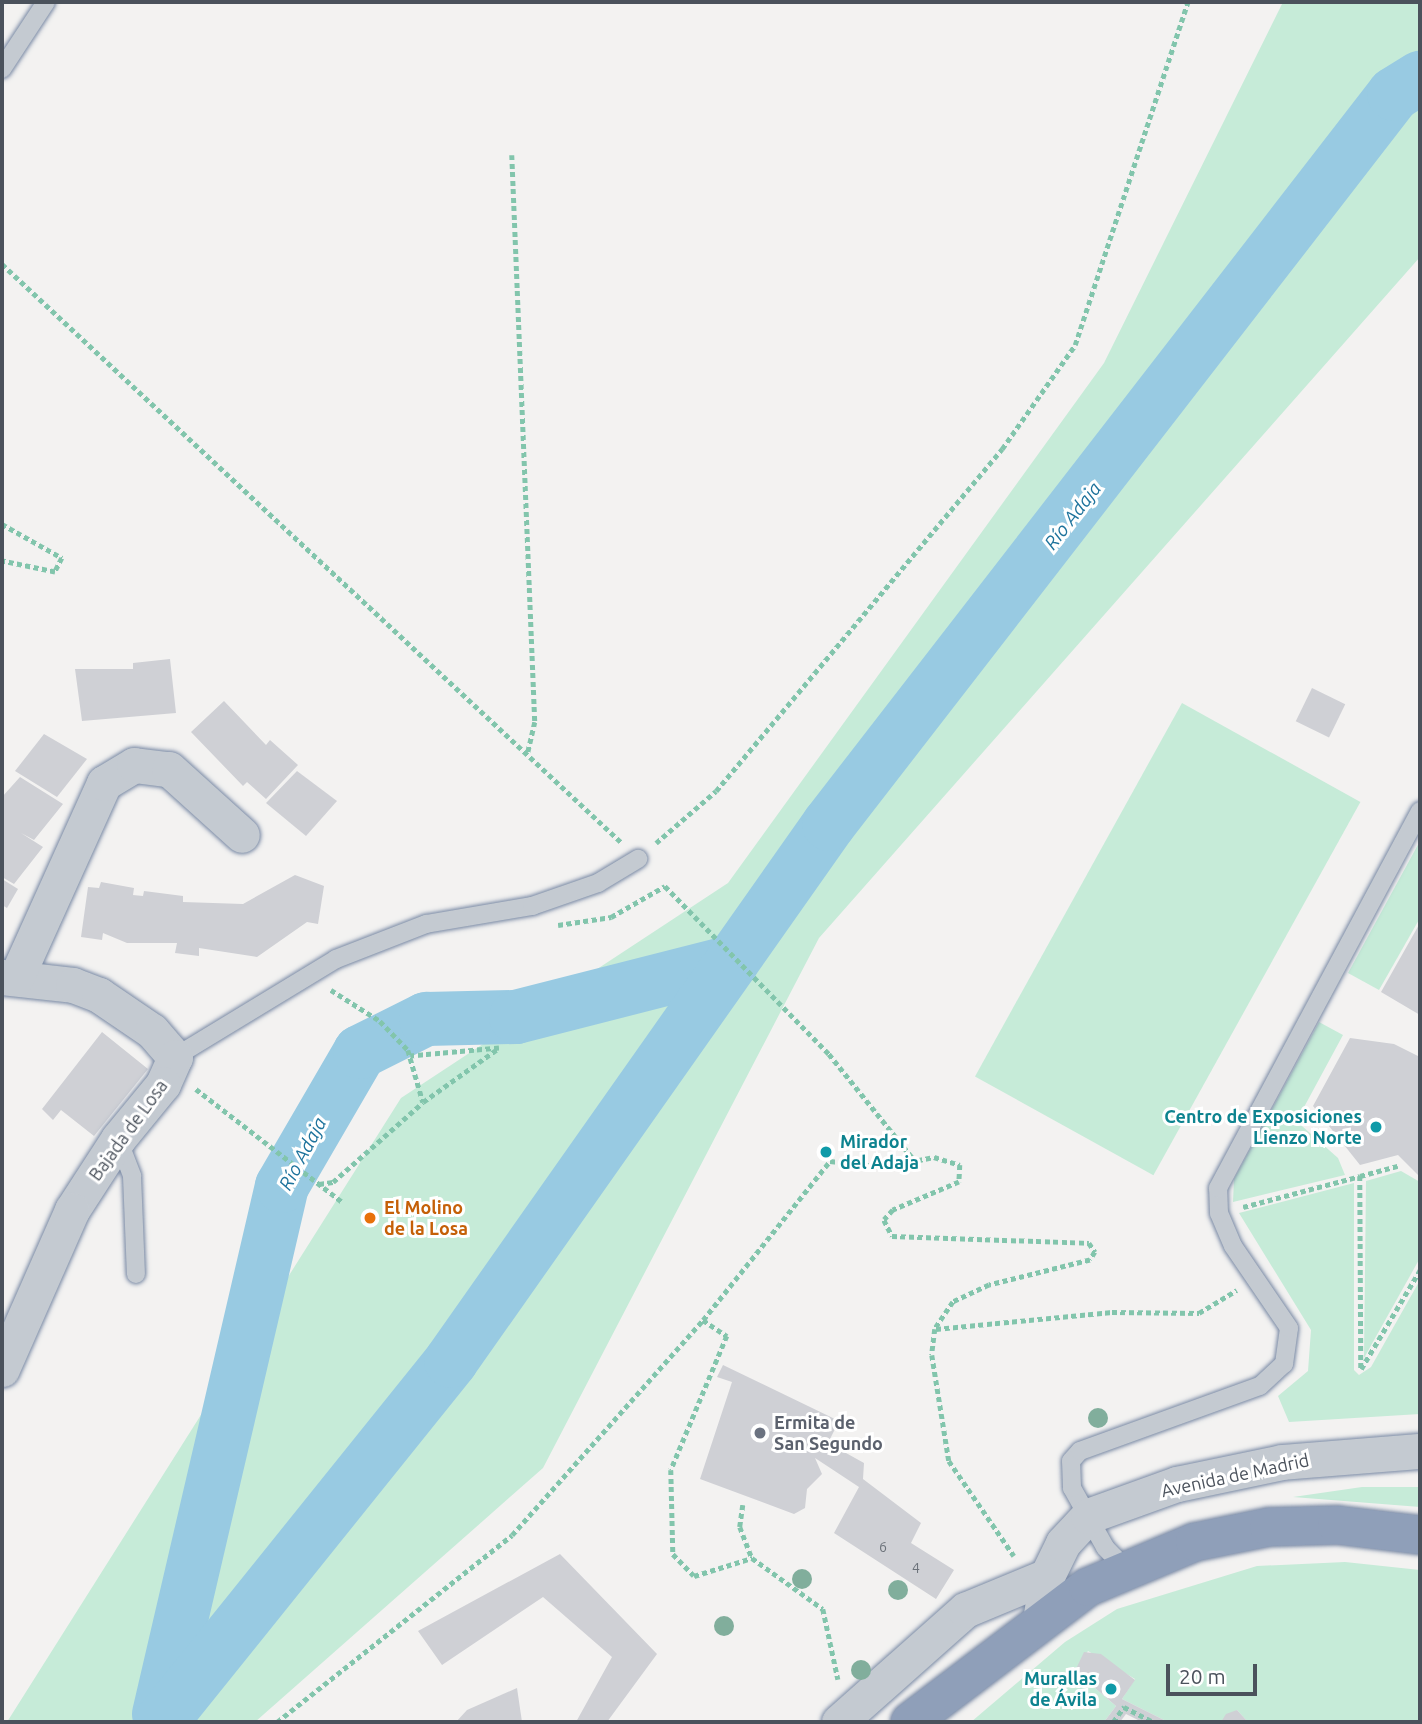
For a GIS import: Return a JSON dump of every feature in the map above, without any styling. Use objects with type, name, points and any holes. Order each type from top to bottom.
[{"type":"highway","points":[[910,1722],[1040,1621],[1125,1568],[1195,1542],[1269,1528],[1337,1525],[1420,1535]]},
{"type":"street","points":[[173,1063],[152,1031],[99,995],[9,978],[104,783],[134,765],[169,769],[242,835]]},
{"type":"street","name":"Bajada de Losa","points":[[2,1370],[72,1210],[118,1139],[173,1063]]},
{"type":"street","name":"Avenida de Madrid","points":[[1040,1621],[1037,1579],[1063,1543],[1088,1516],[1177,1484],[1282,1462],[1420,1451]]},
{"type":"street","points":[[839,1722],[965,1610],[1037,1579]]},
{"type":"lane","points":[[2,69],[46,2]]},
{"type":"lane","points":[[1125,1568],[1088,1516],[1068,1475],[1080,1451],[1259,1386],[1284,1364],[1289,1328],[1250,1275],[1219,1213],[1218,1188],[1420,811]]},
{"type":"lane","points":[[173,1063],[317,971],[426,924],[532,906],[598,883],[638,859]]},
{"type":"lane","points":[[118,1139],[132,1176],[135,1274]]},
{"type":"path","points":[[2,264],[528,753],[638,859],[716,791],[1002,449],[1075,345],[1188,2]]},
{"type":"path","points":[[512,155],[535,722],[528,753]]},
{"type":"path","points":[[2,524],[62,558],[55,572],[2,561]]},
{"type":"path","points":[[589,923],[665,886],[829,1054],[915,1161]]},
{"type":"path","points":[[317,971],[337,995],[380,1021],[408,1050],[424,1102]]},
{"type":"path","points":[[319,1184],[333,1182],[424,1102],[499,1048],[410,1056]]},
{"type":"path","points":[[173,1063],[281,1156],[342,1202]]},
{"type":"path","points":[[277,1722],[512,1535],[703,1320],[830,1161],[884,1167],[950,1158],[964,1174],[893,1210],[884,1220],[892,1236],[1089,1243],[1095,1252],[1090,1260],[989,1285],[953,1302],[935,1329],[932,1355],[949,1461],[1037,1579]]},
{"type":"path","points":[[1219,1213],[1398,1166]]},
{"type":"path","points":[[1360,1176],[1361,1369],[1420,1270]]},
{"type":"path","points":[[935,1329],[1112,1312],[1199,1313],[1228,1300],[1250,1275]]},
{"type":"path","points":[[703,1320],[727,1336],[671,1470],[673,1555],[694,1576],[752,1558]]},
{"type":"path","points":[[743,1505],[740,1527],[752,1558],[822,1609],[838,1658],[839,1722]]},
{"type":"path","points":[[1113,1722],[1124,1707],[1153,1722]]},
{"type":"green space","points":[[1283,2],[1420,2],[1420,257],[819,938],[543,1468],[255,1722],[7,1722],[401,1098],[728,883],[1104,363]]},
{"type":"green space","points":[[1182,703],[1360,802],[1153,1175],[975,1076]]},
{"type":"green space","points":[[1420,841],[1420,918],[1379,990],[1348,973]]},
{"type":"green space","points":[[1319,1022],[1343,1035],[1303,1109],[1302,1126],[1338,1158],[1345,1175],[1233,1202],[1234,1179]]},
{"type":"green space","points":[[1401,1171],[1420,1182],[1420,1258],[1364,1358],[1366,1181]]},
{"type":"green space","points":[[1354,1183],[1354,1370],[1359,1375],[1371,1367],[1420,1280],[1420,1414],[1289,1422],[1278,1396],[1308,1371],[1311,1330],[1239,1213]]},
{"type":"green space","points":[[1362,1487],[1420,1487],[1420,1507],[1293,1497]]},
{"type":"green space","points":[[1345,1562],[1420,1570],[1420,1722],[1248,1722],[1237,1710],[1221,1722],[1168,1722],[1122,1699],[1135,1679],[1088,1651],[1075,1671],[1116,1706],[1104,1722],[971,1722],[1065,1642],[1117,1609],[1257,1566]]},
{"type":"building","points":[[170,659],[176,713],[82,721],[75,669],[133,669],[133,663]]},
{"type":"building","points":[[1312,688],[1345,704],[1329,737],[1296,721]]},
{"type":"building","points":[[224,701],[266,745],[270,740],[298,765],[266,799],[247,782],[243,786],[191,732]]},
{"type":"building","points":[[44,734],[87,759],[57,797],[15,771]]},
{"type":"building","points":[[297,771],[337,801],[306,836],[266,803]]},
{"type":"building","points":[[20,777],[63,804],[34,840],[21,833],[43,847],[14,884],[2,877],[2,797]]},
{"type":"building","points":[[295,875],[324,886],[318,924],[307,922],[257,957],[199,948],[199,956],[175,953],[177,943],[127,943],[103,933],[102,940],[81,937],[88,887],[99,888],[101,882],[134,888],[133,895],[143,896],[144,891],[183,896],[183,902],[243,904]]},
{"type":"building","points":[[2,879],[18,889],[7,908],[2,905]]},
{"type":"building","points":[[1420,923],[1420,1015],[1381,992]]},
{"type":"building","points":[[102,1032],[148,1069],[94,1136],[61,1110],[53,1120],[42,1109]]},
{"type":"building","name":"Centro de Exposiciones Lienzo Norte","points":[[1350,1038],[1394,1044],[1420,1057],[1420,1177],[1398,1155],[1360,1165],[1313,1106]]},
{"type":"building","points":[[723,1365],[839,1421],[828,1443],[864,1463],[863,1479],[921,1523],[911,1543],[954,1570],[936,1599],[834,1533],[859,1487],[815,1458],[822,1474],[807,1489],[805,1508],[794,1514],[700,1479],[732,1382],[717,1377]]},
{"type":"building","points":[[560,1554],[657,1654],[607,1722],[576,1722],[612,1657],[543,1597],[442,1665],[418,1631]]},
{"type":"building","name":"Murallas de Ávila","points":[[1084,1652],[1101,1654],[1135,1680],[1122,1699],[1168,1722],[1142,1722],[1126,1714],[1120,1722],[1104,1722],[1116,1706],[1075,1671]]},
{"type":"building","points":[[517,1688],[522,1722],[456,1722],[467,1710]]},
{"type":"building","points":[[1237,1710],[1248,1722],[1221,1722],[1226,1714]]},
{"type":"waterway","name":"Río Adaja","points":[[161,1722],[451,1361],[829,824],[1394,94],[1420,78]]},
{"type":"waterway","name":"Río Adaja","points":[[159,1714],[282,1186],[360,1052],[426,1019],[516,1017],[732,962]]},
{"type":"place","name":"Centro de Exposiciones Lienzo Norte","points":[[1376,1127]]},
{"type":"place","name":"Mirador del Adaja","points":[[826,1152]]},
{"type":"place","name":"El Molino de la Losa","points":[[370,1218]]},
{"type":"place","name":"Ermita de San Segundo","points":[[760,1433]]},
{"type":"place","name":"Murallas de Ávila","points":[[1111,1689]]}]
